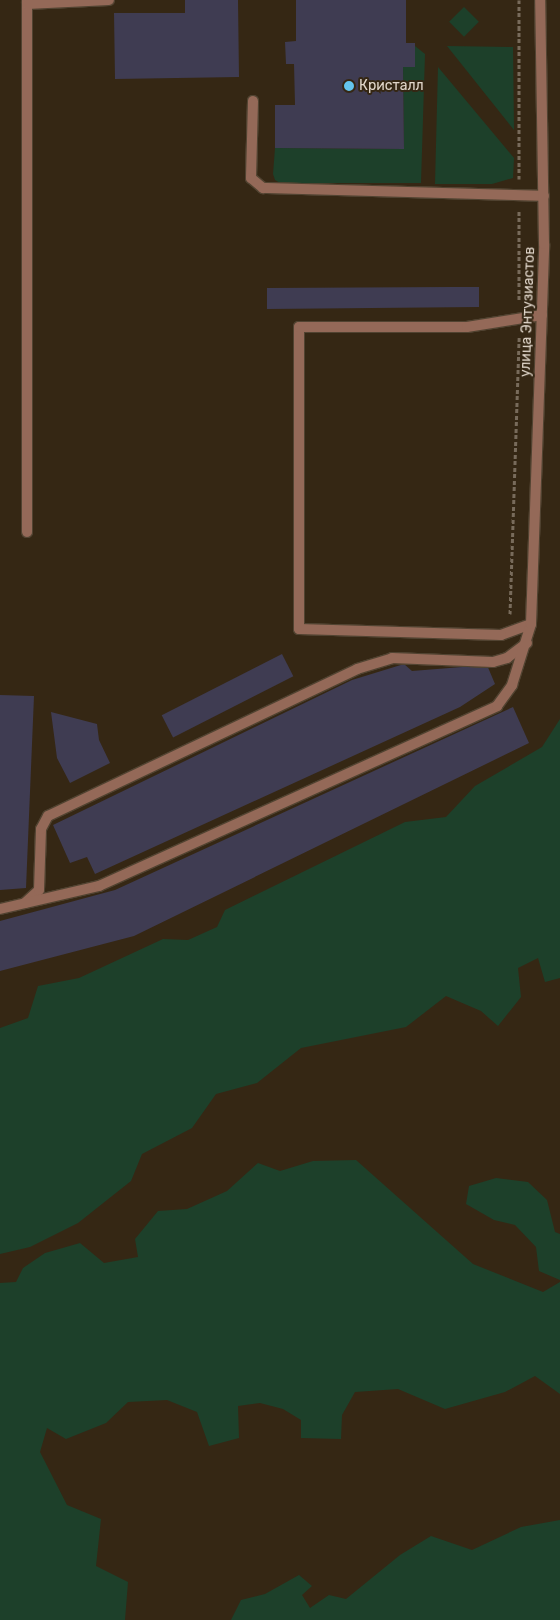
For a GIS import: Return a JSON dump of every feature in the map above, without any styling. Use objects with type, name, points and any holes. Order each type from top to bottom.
[{"type":"lane","points":[[27,532],[27,2],[110,0]]},
{"type":"lane","name":"улица Энтузиастов","points":[[0,909],[99,886],[497,706],[512,685],[528,642],[531,624],[542,315],[544,196],[540,0]]},
{"type":"lane","points":[[253,101],[252,178],[262,188],[544,196]]},
{"type":"lane","points":[[531,624],[501,635],[299,629],[299,328],[467,327],[542,315]]},
{"type":"lane","points":[[24,904],[39,890],[41,829],[48,816],[357,668],[392,658],[494,662],[507,658],[528,642]]},
{"type":"green space","points":[[464,7],[479,22],[464,37],[449,22]]},
{"type":"green space","points":[[415,46],[425,54],[421,183],[280,183],[275,180],[273,174],[275,148],[404,149],[403,67],[415,67]]},
{"type":"green space","points":[[447,46],[513,47],[514,130]]},
{"type":"green space","points":[[438,67],[514,158],[513,178],[492,184],[435,184]]},
{"type":"green space","points":[[560,719],[560,978],[545,982],[538,958],[518,968],[521,997],[498,1026],[481,1011],[446,996],[406,1027],[301,1048],[257,1083],[216,1094],[192,1128],[142,1154],[131,1181],[78,1223],[30,1247],[0,1254],[0,1028],[28,1018],[38,986],[79,978],[163,939],[188,940],[217,927],[225,910],[405,822],[446,817],[475,786],[542,747]]},
{"type":"green space","points":[[356,1160],[473,1264],[543,1292],[560,1282],[560,1394],[535,1376],[505,1392],[445,1409],[398,1389],[355,1392],[342,1415],[341,1439],[301,1438],[301,1420],[283,1409],[260,1403],[238,1406],[239,1438],[209,1446],[197,1412],[167,1400],[128,1402],[106,1423],[66,1439],[47,1428],[40,1452],[67,1505],[101,1519],[96,1566],[128,1582],[125,1620],[0,1620],[0,1283],[16,1282],[23,1268],[45,1253],[80,1243],[104,1263],[138,1257],[135,1239],[158,1211],[187,1209],[227,1191],[258,1163],[280,1171],[313,1161]]},
{"type":"green space","points":[[496,1178],[528,1182],[547,1200],[555,1232],[560,1234],[560,1280],[539,1271],[536,1247],[515,1225],[494,1220],[466,1204],[469,1186]]},
{"type":"green space","points":[[560,1520],[560,1620],[231,1620],[241,1600],[265,1594],[299,1575],[312,1586],[302,1595],[310,1608],[329,1595],[346,1599],[400,1555],[431,1536],[472,1550],[521,1527]]},
{"type":"building","points":[[185,0],[238,0],[239,77],[115,79],[114,13],[185,13]]},
{"type":"building","name":"Кристалл","points":[[296,0],[406,0],[406,43],[415,43],[415,67],[403,67],[404,149],[275,148],[275,105],[295,105],[294,64],[286,64],[285,42],[296,41]]},
{"type":"building","points":[[479,287],[479,307],[267,309],[267,288]]},
{"type":"building","points":[[282,654],[293,676],[173,738],[162,715]]},
{"type":"building","points":[[404,664],[412,671],[487,665],[495,684],[460,707],[95,874],[87,857],[70,863],[53,825],[352,680]]},
{"type":"building","points":[[0,695],[34,696],[26,888],[0,890]]},
{"type":"building","points":[[513,707],[529,743],[134,936],[0,971],[0,921],[115,890]]},
{"type":"building","points":[[51,712],[97,724],[99,740],[110,763],[70,783],[57,758]]},
{"type":"place","name":"Кристалл","points":[[349,86]]}]
